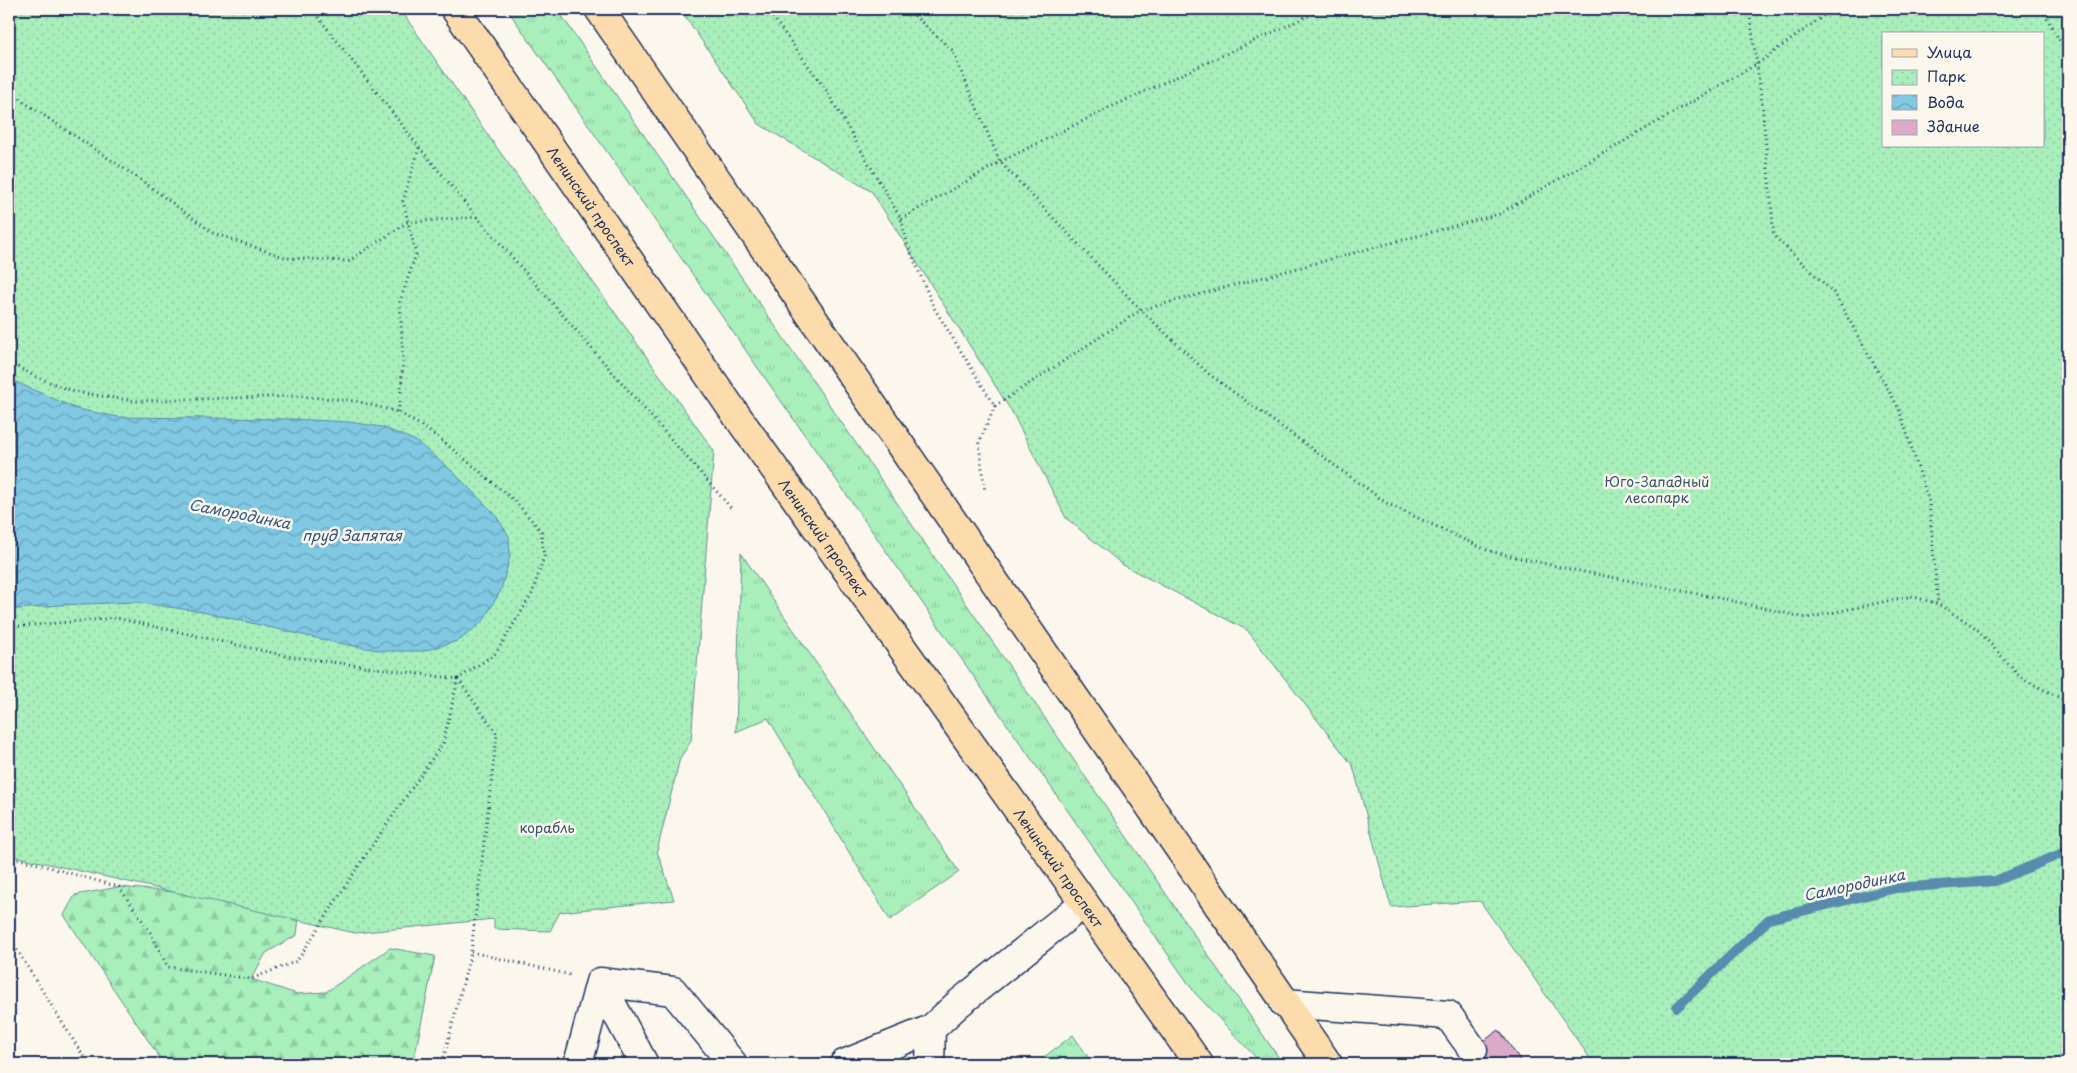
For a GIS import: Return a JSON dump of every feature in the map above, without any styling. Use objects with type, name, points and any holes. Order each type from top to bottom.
[{"type":"main road","name":"Ленинский проспект","points":[[455,9],[732,409],[1199,1064]]},
{"type":"main road","points":[[599,9],[1284,1003],[1328,1064]]},
{"type":"lane","points":[[844,1064],[931,1029],[958,1004],[1039,941],[1084,903]]},
{"type":"lane","points":[[578,1064],[600,982]]},
{"type":"lane","points":[[600,982],[644,1064]]},
{"type":"lane","points":[[600,982],[673,992],[733,1064]]},
{"type":"lane","points":[[1284,1003],[1448,1015],[1472,1050]]},
{"type":"lane","points":[[930,1064],[931,1029]]},
{"type":"path","points":[[312,9],[419,147],[477,217],[731,508]]},
{"type":"path","points":[[767,9],[826,90],[901,219],[907,243],[934,308],[995,406]]},
{"type":"path","points":[[907,9],[952,50],[1000,162],[1141,310],[1210,375],[1388,504],[1489,551],[1807,618],[1911,596],[1938,604],[1976,628],[2021,678],[2068,702]]},
{"type":"path","points":[[901,219],[1000,162],[1113,106],[1323,9]]},
{"type":"path","points":[[1749,9],[1774,236],[1834,293],[1899,409],[1929,502],[1938,604]]},
{"type":"path","points":[[985,492],[979,443],[995,406],[1141,310],[1499,214],[1756,64],[1833,9]]},
{"type":"path","points":[[2042,9],[2068,56]]},
{"type":"path","points":[[9,88],[24,102],[141,180],[213,234],[287,258],[349,261],[408,222],[477,217]]},
{"type":"path","points":[[398,412],[403,362],[400,302],[416,254],[402,201],[419,147]]},
{"type":"path","points":[[9,362],[34,376],[75,392],[135,401],[298,396],[356,401],[398,412],[420,424],[443,441],[516,502],[541,531],[544,556],[532,594],[496,653],[458,679],[287,656],[116,618],[9,627]]},
{"type":"path","points":[[9,859],[20,859],[119,887],[149,930],[168,967],[251,979],[296,961],[367,853],[444,743],[458,679]]},
{"type":"path","points":[[442,1064],[471,952],[497,734],[458,679]]},
{"type":"path","points":[[9,937],[88,1064]]},
{"type":"path","points":[[471,952],[600,982]]},
{"type":"green space","name":"корабль","points":[[9,9],[400,9],[714,451],[691,741],[680,758],[657,851],[674,900],[560,912],[550,931],[494,929],[494,919],[355,933],[9,855]]},
{"type":"green space","points":[[507,9],[557,9],[1283,1064],[1262,1064],[1195,993]]},
{"type":"green space","name":"Юго-Западный лесопарк","points":[[680,9],[2068,9],[2068,1051],[2047,1064],[1594,1064],[1480,901],[1391,907],[1353,766],[1247,630],[1123,565],[1066,518],[1012,412],[872,192],[759,124]]},
{"type":"green space","points":[[741,553],[959,872],[890,920],[768,718],[736,732]]},
{"type":"green space","points":[[119,887],[185,893],[300,909],[297,935],[266,953],[251,979],[297,994],[326,992],[390,948],[435,956],[413,1064],[164,1064],[64,915],[75,895]]},
{"type":"green space","points":[[1073,1035],[1093,1064],[1035,1064]]},
{"type":"water","name":"пруд Запятая","points":[[9,379],[77,409],[119,417],[292,419],[349,422],[382,427],[416,441],[453,472],[494,513],[509,536],[510,556],[501,590],[483,621],[460,640],[424,651],[384,651],[342,644],[203,612],[135,602],[60,605],[9,610]]},
{"type":"building","points":[[1499,1030],[1523,1064],[1469,1064],[1463,1056]]},
{"type":"waterway","name":"Самородинка","points":[[1677,1007],[1769,919],[1896,888],[1995,881],[2068,851]]}]
